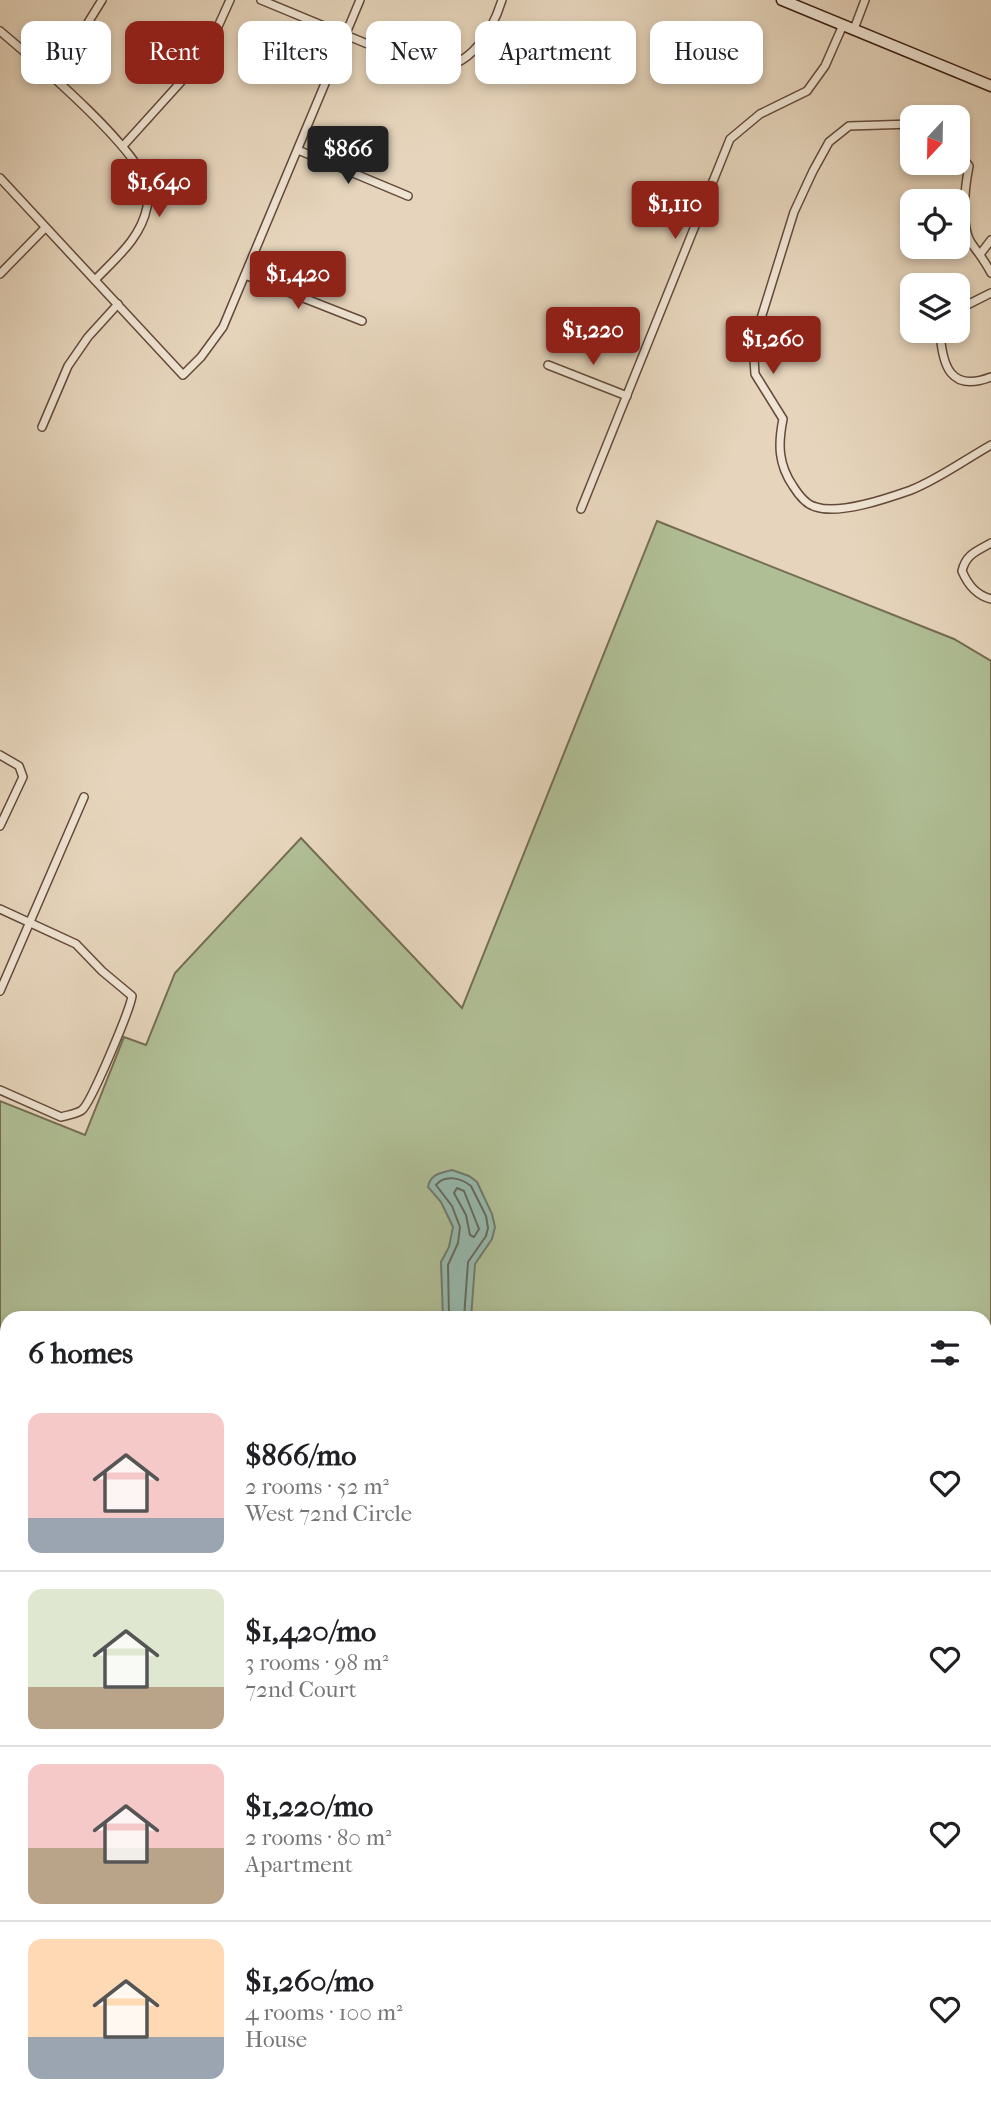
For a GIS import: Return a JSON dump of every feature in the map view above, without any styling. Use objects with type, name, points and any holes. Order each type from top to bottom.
[{"type":"street","points":[[89,21],[102,0]]},
{"type":"street","points":[[123,146],[189,73],[211,42],[230,0]]},
{"type":"street","points":[[261,0],[311,21]]},
{"type":"street","points":[[350,21],[360,0]]},
{"type":"street","points":[[352,38],[431,68],[456,64],[480,46],[502,0]]},
{"type":"street","points":[[782,0],[991,86]]},
{"type":"street","points":[[854,29],[865,0]]},
{"type":"street","points":[[581,509],[730,139],[760,114],[807,91],[825,66],[843,25]]},
{"type":"street","points":[[0,31],[21,49]]},
{"type":"street","points":[[60,84],[123,146],[140,168],[150,192],[144,219],[134,238],[95,280]]},
{"type":"street","points":[[0,178],[183,375],[201,357],[223,327],[324,84]]},
{"type":"street","points":[[900,124],[849,126],[830,142],[813,171],[794,212],[752,344],[755,374],[783,419],[779,438],[780,459],[788,479],[800,496],[815,507],[845,508],[912,489],[991,445]]},
{"type":"street","points":[[298,150],[408,196]]},
{"type":"street","points":[[967,175],[964,208],[971,243],[981,253],[991,273]]},
{"type":"street","points":[[0,274],[45,228]]},
{"type":"street","points":[[981,253],[991,240]]},
{"type":"street","points":[[245,275],[362,321]]},
{"type":"street","points":[[970,304],[991,293]]},
{"type":"street","points":[[41,427],[68,366],[88,337],[118,304]]},
{"type":"street","points":[[941,343],[948,372],[963,383],[979,382],[991,377]]},
{"type":"street","points":[[548,365],[627,396]]},
{"type":"street","points":[[991,543],[970,554],[962,571],[969,585],[982,596],[991,599]]},
{"type":"street","points":[[0,755],[19,766],[23,777],[0,826]]},
{"type":"street","points":[[0,991],[83,797]]},
{"type":"street","points":[[0,909],[76,944],[132,996],[131,1007],[110,1050],[95,1092],[82,1111],[61,1117],[0,1090]]},
{"type":"green space","points":[[657,521],[954,639],[991,661],[991,1311],[0,1311],[0,1101],[85,1135],[124,1037],[146,1045],[175,973],[301,838],[462,1008]]},
{"type":"water","points":[[452,1170],[477,1182],[495,1227],[492,1239],[475,1264],[472,1311],[443,1311],[441,1262],[449,1247],[453,1227],[441,1202],[428,1187],[440,1173]]}]
